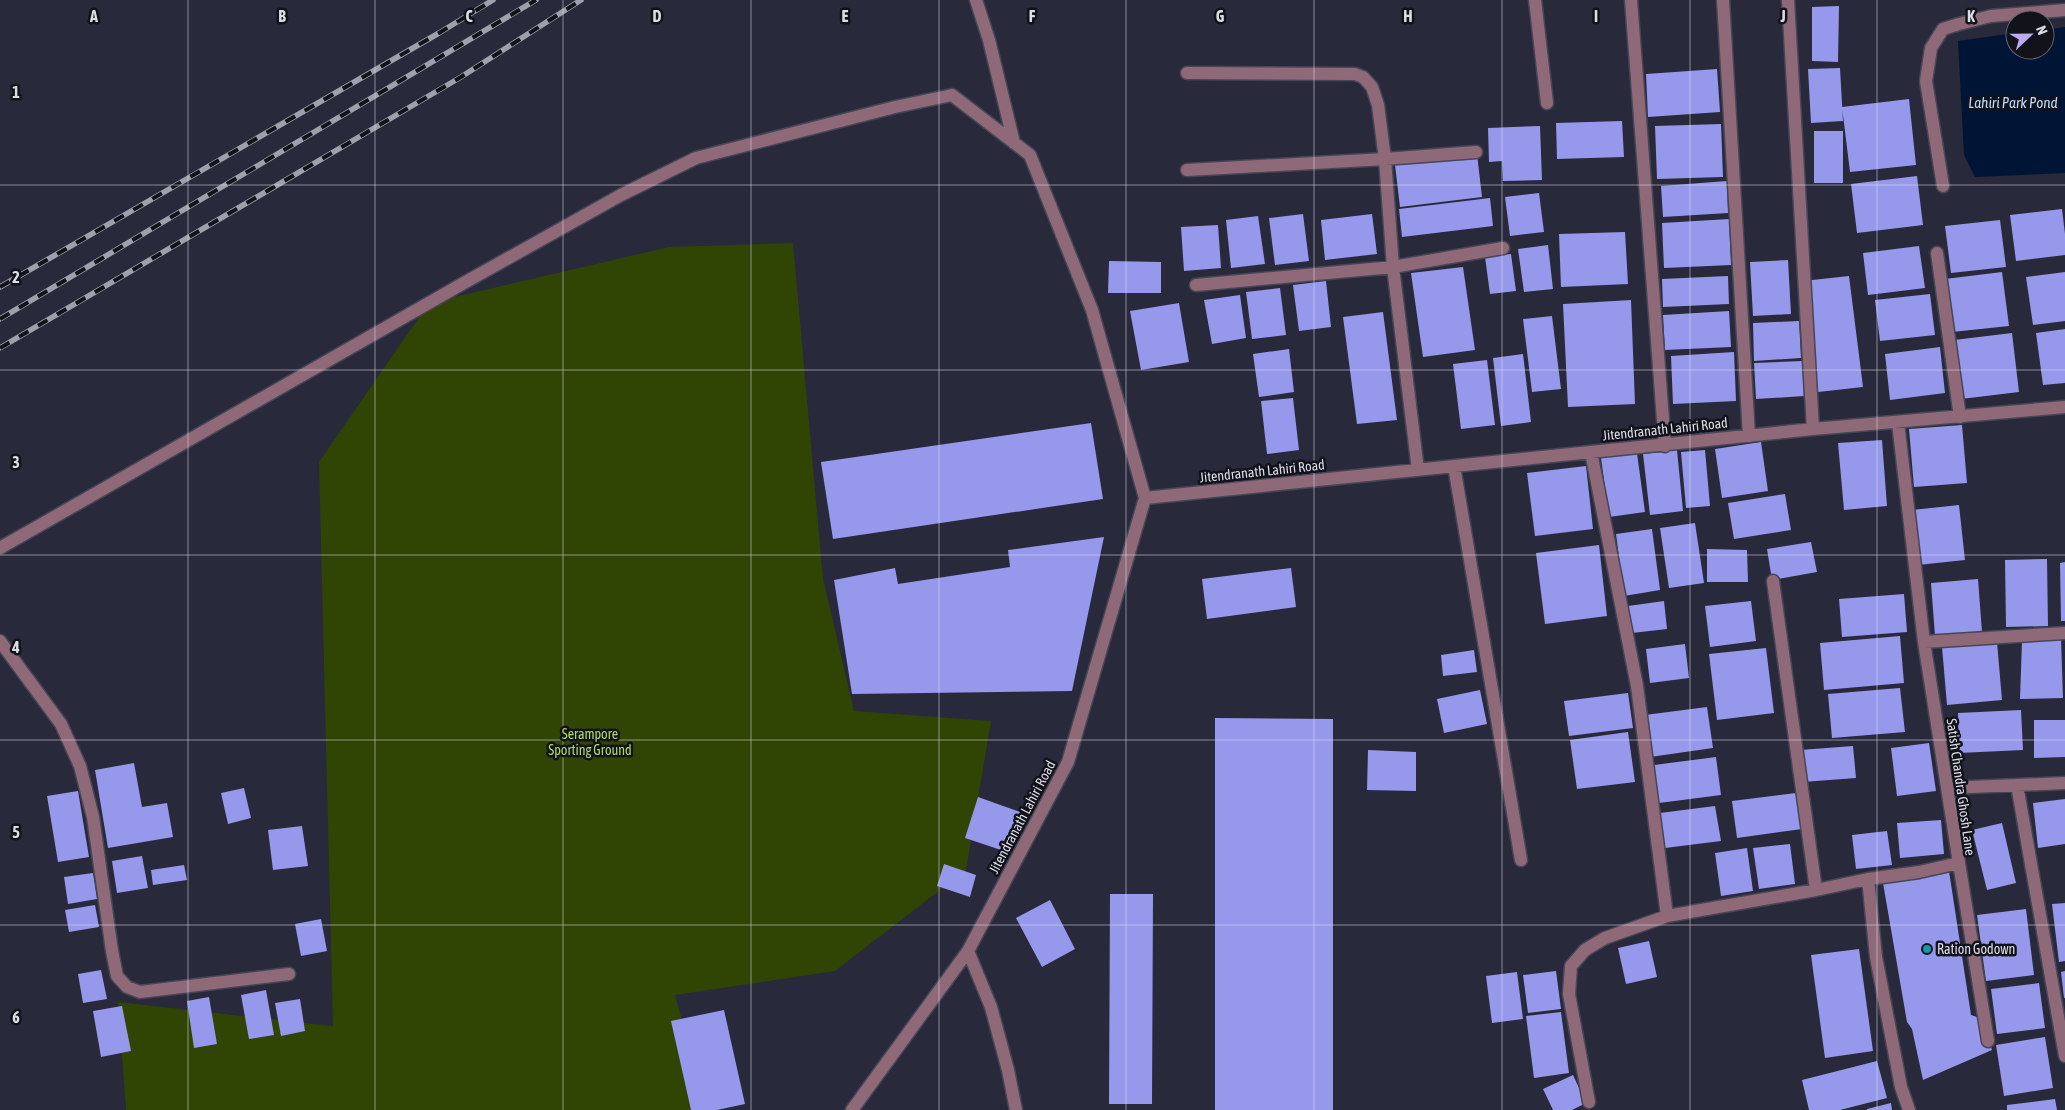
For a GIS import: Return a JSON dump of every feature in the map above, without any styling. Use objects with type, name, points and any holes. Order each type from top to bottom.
[{"type":"street","points":[[976,0],[989,40],[1014,142]]},
{"type":"street","points":[[1535,0],[1547,103]]},
{"type":"street","points":[[1631,0],[1665,446]]},
{"type":"street","points":[[1723,0],[1749,436]]},
{"type":"street","points":[[1788,0],[1812,429]]},
{"type":"street","points":[[1943,186],[1926,81],[1931,48],[1943,30],[1991,16],[2065,10]]},
{"type":"street","points":[[1187,73],[1354,74],[1363,77],[1372,87],[1378,105],[1385,160],[1392,267],[1418,470]]},
{"type":"street","points":[[0,548],[470,279],[621,195],[696,158],[895,107],[952,95],[1030,155],[1092,310],[1145,498]]},
{"type":"street","points":[[1187,170],[1385,160],[1476,152]]},
{"type":"street","points":[[1196,284],[1392,267],[1502,248]]},
{"type":"street","points":[[1937,254],[1960,417]]},
{"type":"street","name":"Jitendranath Lahiri Road","points":[[852,1110],[968,951],[1068,762],[1145,498],[1665,446],[1812,429],[1898,423],[2065,406]]},
{"type":"street","name":"Satish Chandra Ghosh Lane","points":[[1589,1102],[1569,994],[1572,966],[1585,950],[1606,938],[1667,916],[1868,879],[1919,872],[1959,863],[1924,642],[1898,423]]},
{"type":"street","points":[[1591,452],[1637,686],[1667,916]]},
{"type":"street","points":[[1454,466],[1521,860]]},
{"type":"street","points":[[1772,581],[1816,890]]},
{"type":"street","points":[[1924,642],[2065,633]]},
{"type":"street","points":[[0,641],[60,724],[80,766],[93,817],[117,976],[127,987],[140,992],[289,974]]},
{"type":"street","points":[[1947,788],[2065,783]]},
{"type":"street","points":[[2017,785],[2065,1056]]},
{"type":"street","points":[[1959,863],[1988,1041]]},
{"type":"street","points":[[1868,879],[1876,957],[1901,1087],[1909,1110]]},
{"type":"street","points":[[968,951],[991,1007],[1008,1070],[1016,1110]]},
{"type":"green space","name":"Serampore Sporting Ground","points":[[793,243],[823,579],[854,711],[991,721],[966,870],[835,971],[675,995],[697,1074],[703,1110],[126,1110],[118,1002],[333,1026],[319,462],[429,303],[669,247]]},
{"type":"water","name":"Lahiri Park Pond","points":[[2065,27],[2065,173],[1975,177],[1964,155],[1958,41],[2005,34],[2005,60],[2055,60],[2055,28]]},
{"type":"building","points":[[1839,6],[1838,62],[1812,61],[1812,7]]},
{"type":"building","points":[[1840,68],[1843,121],[1811,123],[1808,69]]},
{"type":"building","points":[[1717,69],[1720,112],[1648,117],[1646,74]]},
{"type":"building","points":[[1909,99],[1916,165],[1850,172],[1842,107]]},
{"type":"building","points":[[1622,121],[1624,157],[1557,159],[1556,123]]},
{"type":"building","points":[[1721,124],[1723,177],[1657,179],[1655,126]]},
{"type":"building","points":[[1540,126],[1542,180],[1503,181],[1502,161],[1489,162],[1488,128]]},
{"type":"building","points":[[1814,131],[1843,131],[1843,183],[1814,183]]},
{"type":"building","points":[[1477,154],[1482,197],[1400,207],[1395,165]]},
{"type":"building","points":[[1917,176],[1923,225],[1857,233],[1851,184]]},
{"type":"building","points":[[1727,181],[1728,213],[1663,217],[1661,186]]},
{"type":"building","points":[[1539,193],[1544,232],[1510,236],[1505,197]]},
{"type":"building","points":[[1490,198],[1493,226],[1402,237],[1399,209]]},
{"type":"building","points":[[2062,209],[2065,255],[2016,261],[2010,215]]},
{"type":"building","points":[[1303,214],[1309,261],[1275,265],[1269,218]]},
{"type":"building","points":[[1372,214],[1377,254],[1325,260],[1321,220]]},
{"type":"building","points":[[1258,216],[1265,264],[1231,268],[1226,220]]},
{"type":"building","points":[[1729,219],[1731,265],[1664,268],[1662,223]]},
{"type":"building","points":[[2000,220],[2006,267],[1951,273],[1945,226]]},
{"type":"building","points":[[1218,225],[1221,268],[1184,271],[1181,227]]},
{"type":"building","points":[[1625,232],[1628,284],[1561,287],[1559,234]]},
{"type":"building","points":[[1548,245],[1553,289],[1524,292],[1518,249]]},
{"type":"building","points":[[1919,246],[1925,288],[1868,295],[1863,253]]},
{"type":"building","points":[[1511,254],[1516,291],[1490,294],[1485,257]]},
{"type":"building","points":[[1788,260],[1791,314],[1753,316],[1750,262]]},
{"type":"building","points":[[1109,261],[1161,262],[1161,293],[1108,293]]},
{"type":"building","points":[[1463,267],[1475,350],[1423,357],[1411,273]]},
{"type":"building","points":[[2002,272],[2009,326],[1952,332],[1945,279]]},
{"type":"building","points":[[2065,272],[2065,321],[2033,325],[2026,277]]},
{"type":"building","points":[[1728,276],[1729,304],[1663,307],[1662,279]]},
{"type":"building","points":[[1849,276],[1863,387],[1818,392],[1803,281]]},
{"type":"building","points":[[1326,281],[1331,327],[1299,331],[1293,285]]},
{"type":"building","points":[[1280,288],[1286,335],[1252,339],[1246,292]]},
{"type":"building","points":[[1930,294],[1935,335],[1880,341],[1875,300]]},
{"type":"building","points":[[1240,295],[1246,338],[1212,344],[1204,300]]},
{"type":"building","points":[[1631,300],[1635,404],[1568,407],[1563,304]]},
{"type":"building","points":[[1179,303],[1189,362],[1141,370],[1130,311]]},
{"type":"building","points":[[1729,311],[1731,347],[1665,350],[1663,315]]},
{"type":"building","points":[[1383,312],[1397,420],[1357,424],[1343,317]]},
{"type":"building","points":[[1552,316],[1561,389],[1532,392],[1523,319]]},
{"type":"building","points":[[1799,321],[1801,358],[1754,361],[1753,323]]},
{"type":"building","points":[[2065,329],[2065,383],[2043,385],[2036,333]]},
{"type":"building","points":[[2012,333],[2019,392],[1961,399],[1954,340]]},
{"type":"building","points":[[1940,347],[1945,393],[1890,400],[1885,354]]},
{"type":"building","points":[[1289,349],[1294,392],[1259,397],[1253,354]]},
{"type":"building","points":[[1734,352],[1736,401],[1673,404],[1671,356]]},
{"type":"building","points":[[1523,354],[1531,422],[1501,426],[1493,358]]},
{"type":"building","points":[[1487,360],[1495,425],[1461,429],[1453,364]]},
{"type":"building","points":[[1802,361],[1804,396],[1756,399],[1754,363]]},
{"type":"building","points":[[1293,398],[1299,450],[1267,454],[1261,401]]},
{"type":"building","points":[[1091,423],[1103,499],[833,539],[821,462]]},
{"type":"building","points":[[1962,425],[1967,483],[1914,487],[1909,429]]},
{"type":"building","points":[[1882,440],[1887,506],[1844,510],[1838,443]]},
{"type":"building","points":[[1761,442],[1768,491],[1722,498],[1715,449]]},
{"type":"building","points":[[1677,450],[1683,511],[1650,515],[1643,454]]},
{"type":"building","points":[[1705,450],[1710,506],[1686,508],[1681,452]]},
{"type":"building","points":[[1637,453],[1645,512],[1609,517],[1601,458]]},
{"type":"building","points":[[1586,466],[1593,529],[1535,536],[1527,473]]},
{"type":"building","points":[[1785,494],[1791,530],[1734,539],[1728,503]]},
{"type":"building","points":[[1959,505],[1965,560],[1918,565],[1912,510]]},
{"type":"building","points":[[1695,523],[1704,583],[1669,588],[1660,528]]},
{"type":"building","points":[[1652,529],[1660,590],[1624,596],[1616,534]]},
{"type":"building","points":[[1104,537],[1072,691],[852,694],[834,580],[895,568],[898,584],[1010,567],[1008,550]]},
{"type":"building","points":[[1811,542],[1817,572],[1772,580],[1767,549]]},
{"type":"building","points":[[1599,545],[1607,616],[1545,624],[1536,553]]},
{"type":"building","points":[[1707,549],[1747,550],[1748,582],[1707,582]]},
{"type":"building","points":[[2047,559],[2048,626],[2006,627],[2005,560]]},
{"type":"building","points":[[2065,562],[2065,621],[2061,621],[2060,563]]},
{"type":"building","points":[[1291,568],[1296,607],[1207,619],[1202,579]]},
{"type":"building","points":[[1978,579],[1982,632],[1935,636],[1931,583]]},
{"type":"building","points":[[1904,594],[1907,632],[1842,637],[1839,599]]},
{"type":"building","points":[[1664,601],[1667,629],[1632,633],[1628,606]]},
{"type":"building","points":[[1751,601],[1756,641],[1710,647],[1705,606]]},
{"type":"building","points":[[1900,636],[1904,683],[1824,690],[1820,643]]},
{"type":"building","points":[[2061,638],[2063,698],[2020,699],[2022,641]]},
{"type":"building","points":[[1997,642],[2002,700],[1947,705],[1942,647]]},
{"type":"building","points":[[1685,644],[1689,678],[1650,683],[1646,649]]},
{"type":"building","points":[[1766,648],[1774,713],[1717,720],[1709,654]]},
{"type":"building","points":[[1474,650],[1477,672],[1443,676],[1441,655]]},
{"type":"building","points":[[1900,688],[1905,732],[1832,738],[1828,694]]},
{"type":"building","points":[[1480,690],[1487,724],[1444,733],[1437,699]]},
{"type":"building","points":[[1628,693],[1633,728],[1569,736],[1564,701]]},
{"type":"building","points":[[1707,707],[1713,748],[1650,757],[1645,715]]},
{"type":"building","points":[[2021,710],[2023,750],[1959,753],[1958,713]]},
{"type":"building","points":[[1215,718],[1333,719],[1333,1110],[1215,1110]]},
{"type":"building","points":[[2034,720],[2065,720],[2065,757],[2034,758]]},
{"type":"building","points":[[1628,732],[1635,782],[1577,789],[1570,740]]},
{"type":"building","points":[[1929,743],[1936,791],[1897,796],[1891,748]]},
{"type":"building","points":[[1853,746],[1856,778],[1803,782],[1800,750]]},
{"type":"building","points":[[1368,750],[1416,752],[1416,791],[1367,790]]},
{"type":"building","points":[[1716,757],[1721,795],[1659,803],[1654,765]]},
{"type":"building","points":[[134,763],[142,807],[167,803],[173,837],[108,848],[95,770]]},
{"type":"building","points":[[244,788],[251,818],[228,824],[221,793]]},
{"type":"building","points":[[78,791],[89,857],[58,862],[47,796]]},
{"type":"building","points":[[1796,793],[1802,829],[1737,838],[1732,801]]},
{"type":"building","points":[[978,797],[1020,812],[1007,852],[965,838]]},
{"type":"building","points":[[2065,799],[2065,844],[2038,848],[2033,803]]},
{"type":"building","points":[[1715,806],[1721,841],[1665,848],[1660,813]]},
{"type":"building","points":[[1941,820],[1944,854],[1900,858],[1897,823]]},
{"type":"building","points":[[2002,823],[2016,883],[1987,890],[1972,830]]},
{"type":"building","points":[[302,826],[308,866],[273,870],[268,830]]},
{"type":"building","points":[[1887,831],[1892,865],[1856,869],[1852,835]]},
{"type":"building","points":[[1790,844],[1795,884],[1759,889],[1753,848]]},
{"type":"building","points":[[1747,848],[1753,891],[1721,896],[1715,853]]},
{"type":"building","points":[[142,856],[148,888],[117,893],[112,861]]},
{"type":"building","points":[[944,864],[976,875],[970,897],[937,886]]},
{"type":"building","points":[[184,865],[187,880],[153,885],[151,870]]},
{"type":"building","name":"Ration Godown","points":[[1949,871],[1971,1015],[1980,1018],[1992,1050],[1923,1080],[1912,1029],[1907,1022],[1883,883]]},
{"type":"building","points":[[93,873],[97,899],[68,904],[64,877]]},
{"type":"building","points":[[1110,894],[1153,894],[1152,1104],[1109,1104]]},
{"type":"building","points":[[1050,900],[1075,949],[1042,967],[1016,918]]},
{"type":"building","points":[[2065,903],[2065,961],[2059,962],[2052,904]]},
{"type":"building","points":[[95,905],[99,927],[69,932],[65,910]]},
{"type":"building","points":[[2026,909],[2034,975],[1986,981],[1977,915]]},
{"type":"building","points":[[321,919],[327,951],[301,956],[295,924]]},
{"type":"building","points":[[1649,941],[1657,977],[1626,984],[1618,948]]},
{"type":"building","points":[[1859,949],[1873,1051],[1825,1058],[1811,955]]},
{"type":"building","points":[[101,970],[107,999],[83,1003],[78,974]]},
{"type":"building","points":[[1556,971],[1561,1009],[1528,1013],[1523,975]]},
{"type":"building","points":[[2065,971],[2065,998],[2064,998],[2061,972]]},
{"type":"building","points":[[1517,972],[1523,1019],[1492,1023],[1486,976]]},
{"type":"building","points":[[2039,983],[2045,1028],[1997,1034],[1991,989]]},
{"type":"building","points":[[266,990],[274,1035],[249,1039],[241,995]]},
{"type":"building","points":[[209,997],[217,1044],[194,1048],[187,1001]]},
{"type":"building","points":[[300,999],[305,1031],[281,1036],[275,1003]]},
{"type":"building","points":[[122,1006],[131,1051],[101,1057],[93,1011]]},
{"type":"building","points":[[724,1010],[745,1104],[717,1110],[691,1110],[671,1021]]},
{"type":"building","points":[[1561,1012],[1569,1073],[1534,1078],[1526,1016]]},
{"type":"building","points":[[2045,1037],[2053,1088],[2004,1096],[1996,1045]]},
{"type":"building","points":[[1877,1061],[1887,1098],[1840,1110],[1809,1110],[1802,1080]]},
{"type":"building","points":[[1573,1075],[1586,1103],[1572,1110],[1553,1110],[1543,1089]]},
{"type":"building","points":[[2055,1099],[2057,1110],[2007,1110],[2007,1105]]},
{"type":"building","points":[[1891,1103],[1892,1110],[1867,1110],[1867,1109]]},
{"type":"railway","points":[[0,287],[493,0]]},
{"type":"railway","points":[[0,319],[536,0]]},
{"type":"railway","points":[[0,348],[461,77],[581,0]]},
{"type":"place","name":"Ration Godown","points":[[1927,949]]}]
